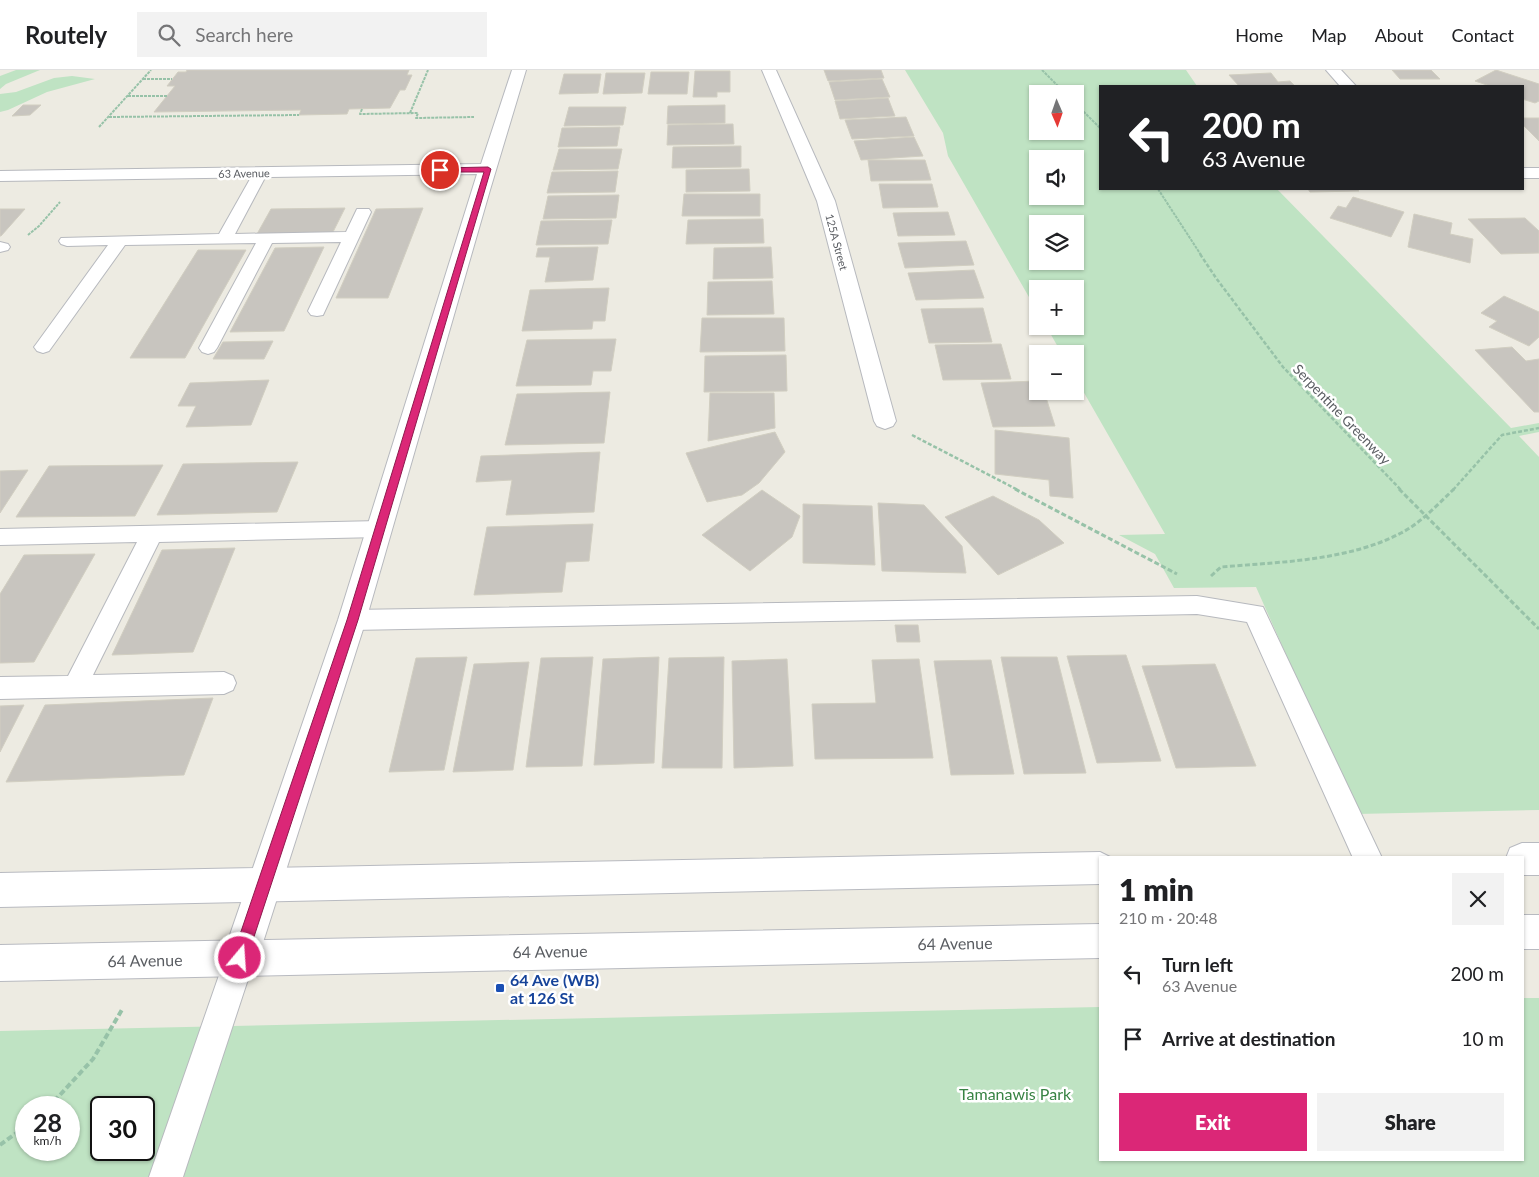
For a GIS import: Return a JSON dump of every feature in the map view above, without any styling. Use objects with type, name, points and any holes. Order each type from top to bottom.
[{"type":"street","points":[[240,958],[352,620],[519,70]]},
{"type":"street","name":"125A Street","points":[[770,70],[826,201],[885,421]]},
{"type":"street","points":[[1333,70],[1347,85]]},
{"type":"street","name":"63 Avenue","points":[[0,176],[488,169]]},
{"type":"street","points":[[1524,173],[1539,173]]},
{"type":"street","points":[[1524,859],[1539,859]]},
{"type":"street","points":[[0,890],[1099,868]]},
{"type":"street","points":[[1524,932],[1539,932]]},
{"type":"street","name":"64 Avenue","points":[[0,962],[1099,941]]},
{"type":"lane","points":[[224,239],[261,172]]},
{"type":"lane","points":[[317,311],[363,212]]},
{"type":"lane","points":[[67,241],[352,236]]},
{"type":"lane","points":[[208,348],[267,238]]},
{"type":"lane","points":[[44,347],[120,240]]},
{"type":"lane","points":[[0,537],[380,529]]},
{"type":"lane","points":[[75,687],[152,534]]},
{"type":"lane","points":[[352,620],[1198,595],[1255,614],[1367,856]]},
{"type":"lane","points":[[0,688],[224,683]]},
{"type":"lane","points":[[166,1177],[240,958]]},
{"type":"path","points":[[99,127],[151,70]]},
{"type":"path","points":[[410,113],[428,70]]},
{"type":"path","points":[[1042,70],[1057,85]]},
{"type":"path","points":[[143,79],[172,79]]},
{"type":"path","points":[[127,96],[167,96]]},
{"type":"path","points":[[362,109],[360,114],[418,113],[416,118],[505,116]]},
{"type":"path","points":[[1084,112],[1099,127]]},
{"type":"path","points":[[109,117],[299,115]]},
{"type":"path","name":"Serpentine Greenway","points":[[1159,190],[1169,202],[1216,278],[1283,367],[1425,516],[1539,629]]},
{"type":"path","points":[[27,236],[39,226],[62,199]]},
{"type":"path","points":[[885,421],[1198,595],[1221,567],[1307,560],[1352,551],[1400,532],[1425,516],[1454,489],[1502,435],[1539,428]]},
{"type":"path","points":[[60,1096],[94,1059],[124,1008]]},
{"type":"path","points":[[0,1145],[15,1134]]},
{"type":"green space","points":[[16,70],[40,70],[6,84],[0,89],[0,76]]},
{"type":"green space","points":[[905,70],[1186,70],[1196,85],[1099,85],[1099,190],[1278,190],[1511,428],[1539,423],[1539,432],[1519,436],[1539,457],[1539,810],[1357,814],[1256,587],[1174,588],[1155,554],[1119,535],[1165,534],[1084,393],[1084,345],[1057,345],[1051,335],[1084,335],[1084,280],[1029,280],[1029,297],[948,156],[943,133]]},
{"type":"green space","points":[[72,76],[95,79],[47,92],[0,112],[0,94],[16,92],[54,78]]},
{"type":"green space","name":"Tamanawis Park","points":[[1524,998],[1539,998],[1539,1177],[0,1177],[0,1031],[1099,1007],[1099,1161],[1524,1161]]},
{"type":"building","points":[[187,70],[409,70],[407,75],[412,75],[405,90],[400,90],[390,108],[349,109],[347,114],[299,115],[301,110],[154,112],[175,86],[167,86],[178,72],[186,72]]},
{"type":"building","points":[[824,70],[881,70],[884,78],[828,81]]},
{"type":"building","points":[[1392,70],[1431,70],[1440,79],[1400,79]]},
{"type":"building","points":[[1496,70],[1539,84],[1539,101],[1535,103],[1524,100],[1524,85],[1487,85],[1475,81]]},
{"type":"building","points":[[695,71],[730,71],[730,92],[717,92],[717,97],[693,97]]},
{"type":"building","points":[[651,72],[689,72],[687,94],[648,94]]},
{"type":"building","points":[[606,73],[645,73],[642,93],[603,94]]},
{"type":"building","points":[[1271,73],[1278,82],[1290,81],[1294,85],[1238,85],[1229,75]]},
{"type":"building","points":[[564,74],[601,74],[598,93],[559,94]]},
{"type":"building","points":[[882,79],[890,97],[835,100],[829,82]]},
{"type":"building","points":[[888,98],[895,116],[840,119],[835,101]]},
{"type":"building","points":[[23,105],[41,105],[30,115],[12,116]]},
{"type":"building","points":[[725,105],[725,123],[667,124],[668,106]]},
{"type":"building","points":[[569,107],[626,107],[623,125],[564,126]]},
{"type":"building","points":[[906,117],[914,136],[852,139],[845,120]]},
{"type":"building","points":[[1524,118],[1539,118],[1539,141],[1524,126]]},
{"type":"building","points":[[733,124],[734,144],[667,145],[668,125]]},
{"type":"building","points":[[620,127],[617,146],[558,147],[562,128]]},
{"type":"building","points":[[914,137],[923,156],[861,160],[854,141]]},
{"type":"building","points":[[741,146],[741,167],[672,168],[673,147]]},
{"type":"building","points":[[559,149],[622,149],[618,169],[553,170]]},
{"type":"building","points":[[868,160],[925,160],[931,180],[871,181]]},
{"type":"building","points":[[749,169],[750,191],[686,192],[686,170]]},
{"type":"building","points":[[618,171],[615,192],[547,193],[552,172]]},
{"type":"building","points":[[879,184],[932,184],[938,207],[883,208]]},
{"type":"building","points":[[1309,190],[1359,191],[1310,192]]},
{"type":"building","points":[[684,194],[760,194],[760,216],[682,216]]},
{"type":"building","points":[[619,195],[616,218],[543,219],[548,196]]},
{"type":"building","points":[[1353,197],[1404,212],[1391,237],[1330,218],[1338,206],[1346,208]]},
{"type":"building","points":[[345,208],[333,232],[257,234],[271,209]]},
{"type":"building","points":[[423,208],[388,298],[336,298],[376,209]]},
{"type":"building","points":[[0,209],[25,209],[1,236],[0,236]]},
{"type":"building","points":[[948,212],[955,235],[898,236],[893,213]]},
{"type":"building","points":[[1414,214],[1452,223],[1450,234],[1473,239],[1470,263],[1408,247]]},
{"type":"building","points":[[1525,218],[1539,231],[1539,253],[1501,254],[1468,219]]},
{"type":"building","points":[[763,219],[764,243],[686,244],[688,220]]},
{"type":"building","points":[[612,220],[608,244],[536,245],[541,221]]},
{"type":"building","points":[[966,241],[974,265],[905,268],[898,243]]},
{"type":"building","points":[[324,247],[284,331],[230,332],[275,248]]},
{"type":"building","points":[[598,247],[593,280],[545,282],[550,257],[536,257],[538,248]]},
{"type":"building","points":[[771,247],[773,278],[713,279],[714,248]]},
{"type":"building","points":[[198,250],[246,250],[185,358],[130,358]]},
{"type":"building","points":[[974,270],[984,298],[916,300],[908,273]]},
{"type":"building","points":[[772,281],[774,314],[707,315],[708,282]]},
{"type":"building","points":[[609,288],[605,321],[593,321],[592,329],[522,331],[530,290]]},
{"type":"building","points":[[1504,296],[1539,312],[1539,337],[1529,346],[1489,327],[1497,321],[1481,313]]},
{"type":"building","points":[[983,308],[992,342],[929,343],[921,309]]},
{"type":"building","points":[[702,318],[784,318],[785,351],[700,352]]},
{"type":"building","points":[[616,339],[611,371],[593,371],[591,385],[516,386],[527,340]]},
{"type":"building","points":[[273,341],[264,359],[213,359],[223,342]]},
{"type":"building","points":[[1001,344],[1011,379],[943,380],[935,345]]},
{"type":"building","points":[[1512,347],[1526,361],[1539,359],[1539,412],[1534,412],[1475,350]]},
{"type":"building","points":[[786,355],[787,391],[704,392],[705,356]]},
{"type":"building","points":[[269,380],[251,425],[186,427],[196,406],[178,406],[190,383]]},
{"type":"building","points":[[1029,381],[1029,400],[1047,400],[1055,426],[993,427],[981,383]]},
{"type":"building","points":[[610,392],[604,443],[505,445],[517,394]]},
{"type":"building","points":[[710,393],[774,393],[775,428],[708,441]]},
{"type":"building","points":[[995,430],[1069,438],[1073,498],[1050,496],[1049,480],[995,474]]},
{"type":"building","points":[[775,432],[785,452],[759,483],[742,495],[707,502],[686,453]]},
{"type":"building","points":[[600,452],[594,512],[506,515],[512,480],[476,482],[481,456]]},
{"type":"building","points":[[298,462],[277,512],[157,515],[183,464]]},
{"type":"building","points":[[163,465],[135,516],[16,517],[49,466]]},
{"type":"building","points":[[28,470],[0,513],[0,471]]},
{"type":"building","points":[[762,490],[800,516],[792,537],[750,571],[702,535]]},
{"type":"building","points":[[993,496],[1039,520],[1064,543],[998,575],[945,517]]},
{"type":"building","points":[[878,503],[924,505],[962,546],[966,573],[882,571]]},
{"type":"building","points":[[803,504],[872,506],[875,565],[803,563]]},
{"type":"building","points":[[593,524],[589,561],[566,562],[562,592],[474,595],[487,527]]},
{"type":"building","points":[[235,548],[193,652],[112,655],[162,550]]},
{"type":"building","points":[[95,554],[34,662],[0,663],[0,594],[24,555]]},
{"type":"building","points":[[895,625],[918,625],[920,642],[897,642]]},
{"type":"building","points":[[1126,655],[1161,761],[1097,763],[1067,656]]},
{"type":"building","points":[[467,657],[444,770],[389,772],[416,658]]},
{"type":"building","points":[[593,657],[582,766],[526,767],[541,658]]},
{"type":"building","points":[[659,657],[654,763],[594,765],[603,659]]},
{"type":"building","points":[[724,657],[722,768],[662,768],[669,658]]},
{"type":"building","points":[[1001,657],[1057,657],[1086,773],[1024,774]]},
{"type":"building","points":[[787,659],[793,766],[734,768],[732,661]]},
{"type":"building","points":[[919,659],[933,758],[815,759],[812,704],[876,703],[872,660]]},
{"type":"building","points":[[991,660],[1014,774],[951,775],[934,661]]},
{"type":"building","points":[[529,662],[513,770],[453,772],[474,664]]},
{"type":"building","points":[[1215,664],[1256,766],[1176,768],[1142,666]]},
{"type":"building","points":[[213,698],[184,775],[6,782],[45,705]]},
{"type":"building","points":[[24,705],[0,752],[0,706]]},
{"type":"place","name":"64 Ave (WB) at 126 St","points":[[500,988]]},
{"type":"route","points":[[240,958],[352,620],[488,169],[440,170]]}]
